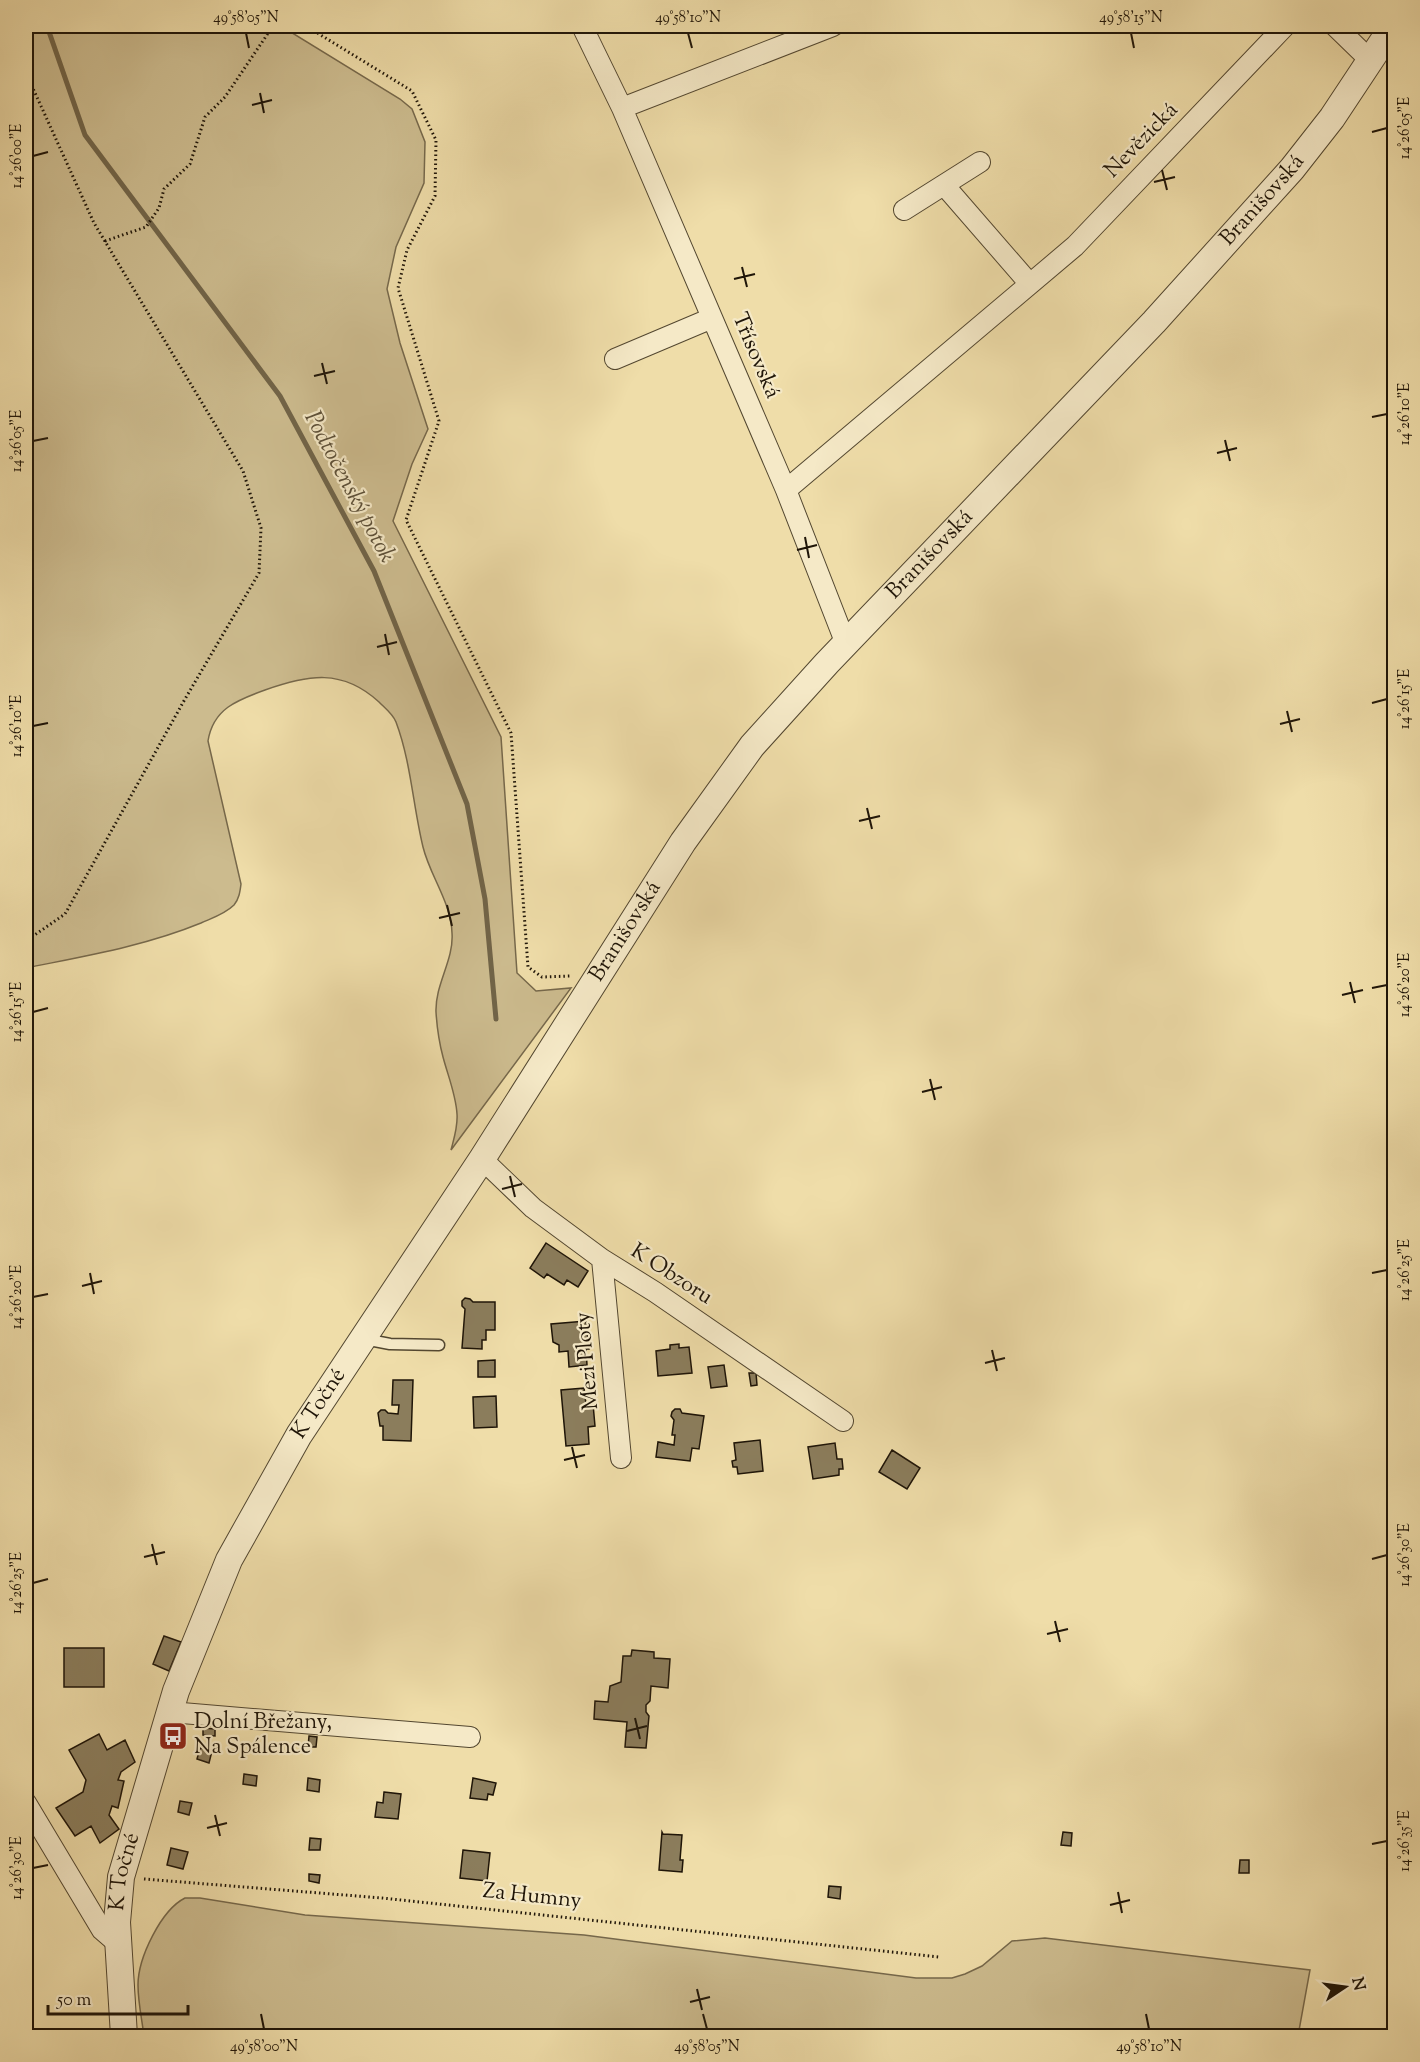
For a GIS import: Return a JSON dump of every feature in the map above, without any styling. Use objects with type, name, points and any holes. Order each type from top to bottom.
[{"type":"street","name":"Třísovská","points":[[582,26],[622,108],[786,490],[846,644]]},
{"type":"street","points":[[622,108],[833,26]]},
{"type":"street","name":"Nevězická","points":[[786,490],[1075,246],[1286,26]]},
{"type":"street","points":[[1335,26],[1370,60]]},
{"type":"street","name":"Branišovská","points":[[508,1117],[683,842],[752,746],[846,644],[1154,322],[1276,186],[1332,118],[1393,26]]},
{"type":"street","points":[[904,210],[980,162]]},
{"type":"street","points":[[944,185],[1030,284]]},
{"type":"street","points":[[615,359],[712,318]]},
{"type":"street","name":"K Točné","points":[[124,2037],[117,1943],[121,1877],[176,1691],[229,1560],[299,1435],[508,1117]]},
{"type":"street","name":"K Obzoru","points":[[482,1159],[533,1208],[602,1259],[655,1292],[843,1421]]},
{"type":"street","name":"Mezi Ploty","points":[[602,1259],[621,1458]]},
{"type":"street","points":[[170,1712],[470,1737]]},
{"type":"street","points":[[26,1803],[102,1930],[117,1943]]},
{"type":"lane","points":[[364,1338],[390,1344],[439,1345]]},
{"type":"path","points":[[105,241],[146,226],[159,208],[164,189],[190,164],[205,117],[225,97],[273,26]]},
{"type":"path","points":[[306,26],[412,91],[436,140],[435,196],[407,250],[398,288],[439,421],[406,520],[511,733],[528,967],[542,976],[597,978]]},
{"type":"path","points":[[26,73],[94,223],[243,471],[261,528],[259,573],[185,699],[65,914],[26,941]]},
{"type":"path","name":"Za Humny","points":[[121,1877],[382,1898],[939,1957]]},
{"type":"shaded area","points":[[26,26],[281,26],[400,99],[412,109],[425,142],[424,183],[396,247],[387,289],[400,343],[428,429],[412,464],[393,521],[501,737],[517,973],[536,991],[571,988],[451,1150],[456,1132],[456,1107],[440,1046],[436,1002],[452,943],[451,922],[426,858],[405,753],[396,722],[379,702],[352,684],[338,679],[310,678],[281,685],[236,702],[221,713],[215,721],[208,741],[241,884],[234,905],[218,916],[158,938],[115,950],[26,968]]},
{"type":"shaded area","points":[[185,1898],[200,1898],[305,1915],[584,1935],[916,1978],[952,1978],[965,1974],[982,1966],[1012,1941],[1045,1938],[1310,1970],[1298,2036],[144,2036],[138,1985],[142,1962],[152,1936],[160,1924],[176,1904]]},
{"type":"building","points":[[546,1243],[588,1271],[578,1287],[567,1280],[564,1285],[547,1274],[544,1278],[530,1268]]},
{"type":"building","points":[[465,1298],[473,1302],[495,1302],[495,1330],[486,1330],[486,1340],[482,1340],[482,1349],[462,1348],[465,1309],[462,1301]]},
{"type":"building","points":[[586,1321],[589,1349],[586,1349],[587,1365],[569,1367],[568,1351],[559,1352],[559,1345],[553,1342],[551,1324]]},
{"type":"building","points":[[679,1344],[679,1348],[689,1347],[692,1373],[658,1376],[656,1351],[670,1349],[670,1345]]},
{"type":"building","points":[[495,1360],[495,1377],[478,1377],[478,1361]]},
{"type":"building","points":[[724,1365],[727,1386],[711,1388],[708,1367]]},
{"type":"building","points":[[749,1373],[756,1373],[757,1385],[751,1386]]},
{"type":"building","points":[[393,1380],[413,1380],[411,1441],[383,1440],[383,1426],[380,1426],[378,1413],[385,1410],[388,1413],[398,1414],[399,1405],[392,1405]]},
{"type":"building","points":[[584,1388],[586,1404],[593,1404],[595,1426],[588,1427],[589,1444],[566,1446],[561,1390]]},
{"type":"building","points":[[496,1396],[497,1427],[474,1428],[473,1397]]},
{"type":"building","points":[[675,1409],[680,1409],[682,1413],[704,1416],[699,1449],[692,1448],[690,1461],[656,1457],[658,1442],[674,1445],[675,1435],[672,1435],[674,1420],[671,1416]]},
{"type":"building","points":[[760,1440],[763,1471],[738,1474],[737,1467],[733,1467],[732,1461],[736,1460],[734,1443]]},
{"type":"building","points":[[835,1443],[837,1459],[842,1459],[843,1469],[839,1469],[839,1475],[813,1479],[808,1447]]},
{"type":"building","points":[[892,1450],[920,1468],[907,1489],[879,1472]]},
{"type":"building","points":[[164,1636],[181,1642],[169,1671],[153,1664]]},
{"type":"building","points":[[64,1648],[104,1648],[104,1687],[64,1687]]},
{"type":"building","points":[[632,1650],[654,1652],[654,1658],[670,1659],[668,1688],[651,1686],[650,1701],[646,1705],[646,1712],[649,1716],[646,1748],[625,1747],[627,1722],[594,1719],[595,1701],[608,1702],[610,1686],[621,1682],[623,1656],[631,1656]]},
{"type":"building","points":[[203,1728],[215,1729],[215,1736],[203,1735]]},
{"type":"building","points":[[99,1734],[107,1750],[125,1740],[135,1762],[121,1772],[118,1780],[124,1781],[118,1808],[112,1806],[109,1815],[119,1829],[100,1843],[91,1826],[75,1836],[56,1808],[83,1792],[86,1780],[69,1750]]},
{"type":"building","points":[[309,1736],[317,1737],[316,1747],[308,1747]]},
{"type":"building","points":[[200,1748],[212,1751],[209,1763],[197,1759]]},
{"type":"building","points":[[244,1774],[257,1776],[256,1786],[243,1784]]},
{"type":"building","points":[[308,1778],[320,1780],[319,1792],[307,1790]]},
{"type":"building","points":[[473,1778],[496,1783],[493,1795],[488,1794],[487,1800],[470,1798]]},
{"type":"building","points":[[384,1792],[401,1794],[398,1819],[375,1817],[377,1802],[383,1803]]},
{"type":"building","points":[[180,1801],[192,1803],[189,1815],[178,1812]]},
{"type":"building","points":[[662,1832],[663,1834],[682,1835],[680,1860],[683,1860],[682,1872],[659,1870]]},
{"type":"building","points":[[1063,1832],[1072,1833],[1071,1846],[1061,1845]]},
{"type":"building","points":[[310,1838],[321,1839],[320,1850],[309,1850]]},
{"type":"building","points":[[171,1848],[188,1852],[183,1869],[167,1865]]},
{"type":"building","points":[[463,1850],[490,1853],[487,1881],[460,1878]]},
{"type":"building","points":[[1240,1860],[1249,1860],[1249,1873],[1239,1873]]},
{"type":"building","points":[[309,1874],[320,1875],[319,1883],[309,1881]]},
{"type":"building","points":[[829,1886],[841,1887],[840,1899],[828,1897]]},
{"type":"waterway","name":"Podtočenský potok","points":[[47,26],[85,135],[280,396],[374,571],[467,804],[485,899],[496,1019]]},
{"type":"place","name":"Dolní Břežany, Na Spálence","points":[[173,1736]]}]
